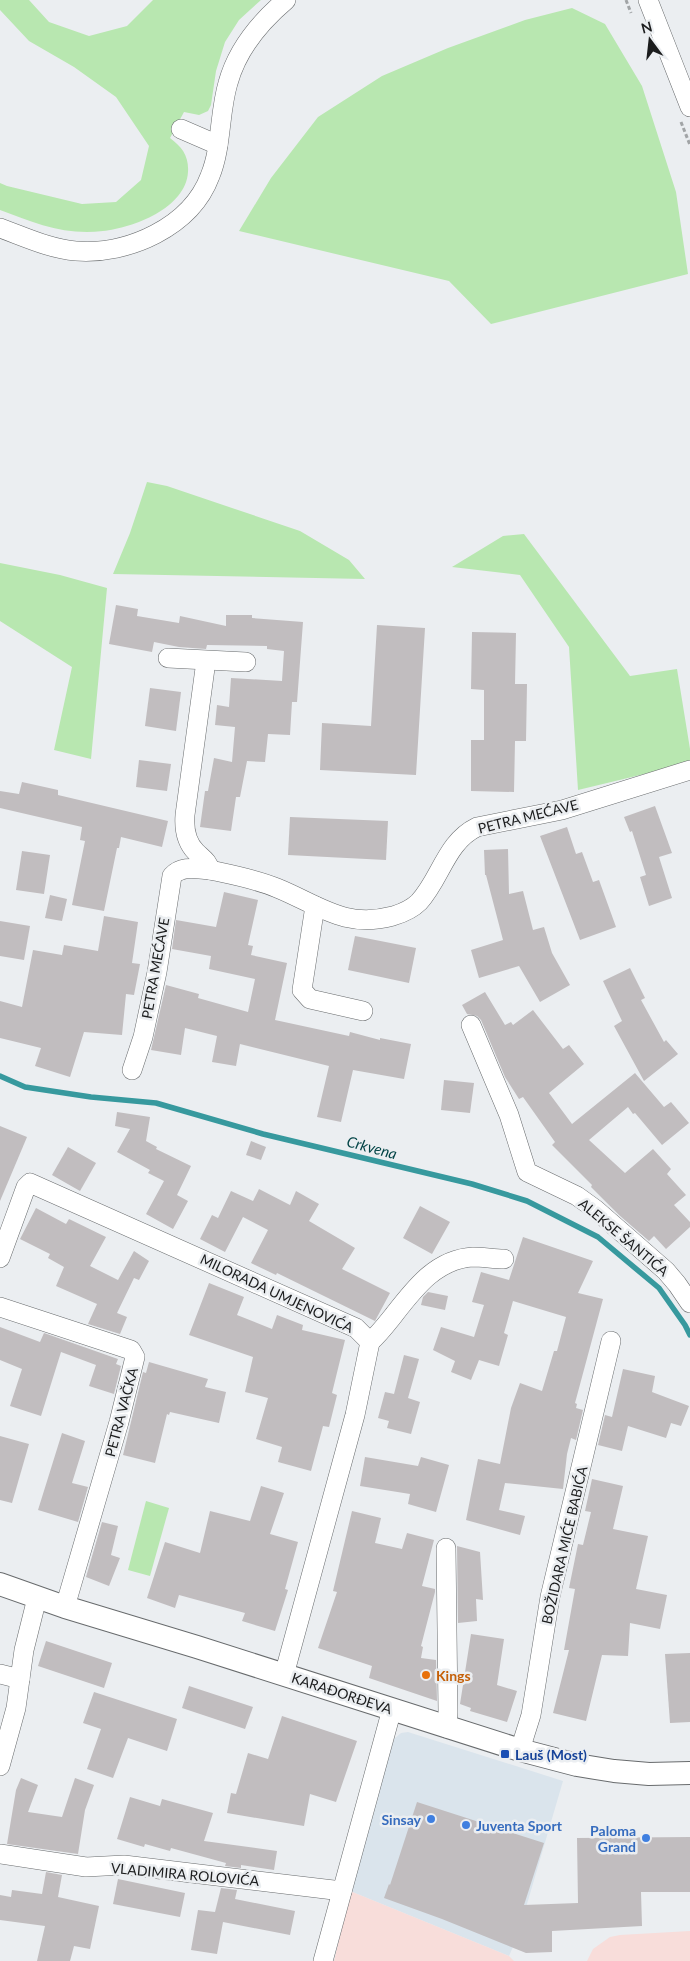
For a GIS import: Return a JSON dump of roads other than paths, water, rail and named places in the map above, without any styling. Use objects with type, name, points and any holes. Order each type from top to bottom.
[{"type":"main road","name":"KARAĐORĐEVA","points":[[0,1584],[65,1607],[520,1750],[577,1765],[614,1772],[649,1774],[690,1773]]},
{"type":"street","points":[[0,228],[56,248],[75,251],[107,250],[138,242],[182,216],[195,203],[210,176],[218,145],[227,84],[233,66],[257,30],[286,0]]},
{"type":"street","points":[[648,0],[690,107]]},
{"type":"street","points":[[181,129],[218,145]]},
{"type":"street","points":[[168,658],[246,662]]},
{"type":"street","points":[[206,661],[184,825],[190,844],[208,862],[210,870]]},
{"type":"street","name":"PETRA MEĆAVE","points":[[132,1070],[143,1037],[157,972],[172,876],[180,869],[210,870],[255,880],[277,888],[338,917],[356,920],[386,918],[400,914],[414,906],[422,898],[431,887],[454,845],[469,831],[489,824],[562,810],[690,770]]},
{"type":"street","points":[[315,906],[302,986],[304,994],[310,999],[363,1011]]},
{"type":"street","name":"ALEKSE ŠANTIĆA","points":[[471,1025],[509,1115],[527,1172],[577,1196],[595,1209],[666,1272],[678,1284],[690,1303]]},
{"type":"street","name":"MILORADA UMJENOVIĆA","points":[[0,1258],[26,1187],[30,1183],[356,1328],[370,1342]]},
{"type":"street","points":[[284,1675],[355,1415],[370,1342],[381,1332],[415,1288],[435,1270],[461,1259],[474,1257],[504,1260]]},
{"type":"street","name":"PETRA VAČKA","points":[[0,1307],[131,1350],[135,1357],[119,1422],[65,1607]]},
{"type":"street","name":"BOŽIDARA MIĆE BABIĆA","points":[[520,1750],[531,1715],[550,1597],[610,1341]]},
{"type":"street","points":[[446,1548],[447,1728]]},
{"type":"street","points":[[0,1766],[16,1708],[24,1650],[37,1598]]},
{"type":"street","points":[[0,1674],[20,1679]]},
{"type":"street","points":[[323,1961],[392,1710]]},
{"type":"street","name":"VLADIMIRA ROLOVIĆA","points":[[0,1854],[86,1867],[124,1865],[342,1891]]},
{"type":"waterway","name":"Crkvena","points":[[0,1076],[25,1087],[91,1097],[156,1103],[263,1134],[472,1184],[527,1201],[598,1237],[659,1288],[690,1335]]},
{"type":"place","name":"Kings","points":[[426,1675]]},
{"type":"place","name":"Lauš (Most)","points":[[505,1754]]},
{"type":"place","name":"Sinsay","points":[[431,1819]]},
{"type":"place","name":"Juventa Sport","points":[[466,1825]]},
{"type":"place","name":"Paloma Grand","points":[[646,1838]]}]
